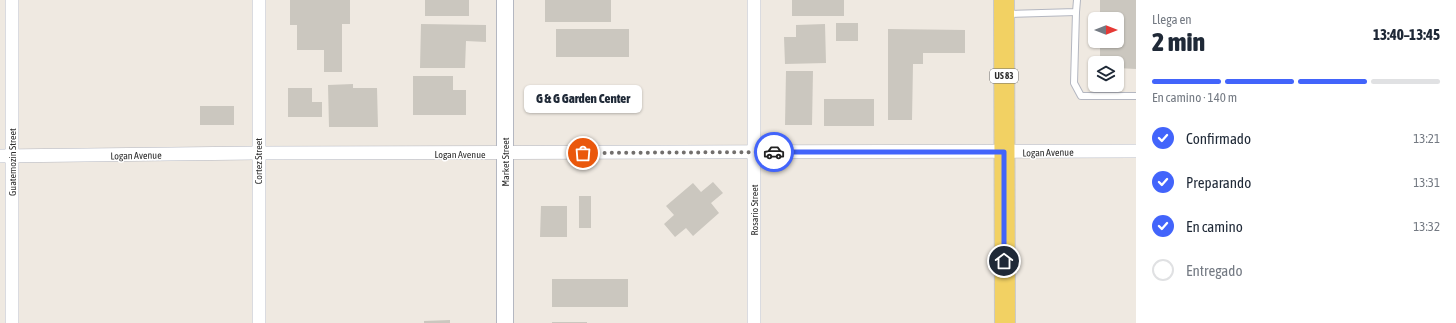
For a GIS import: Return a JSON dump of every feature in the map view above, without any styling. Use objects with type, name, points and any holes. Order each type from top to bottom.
[{"type":"main road","name":"US 83","points":[[1004,7],[1005,323]]},
{"type":"street","name":"Guatemozin Street","points":[[12,0],[6,156],[12,323]]},
{"type":"street","name":"Cortez Street","points":[[259,0],[259,323]]},
{"type":"street","name":"Market Street","points":[[504,0],[505,323]]},
{"type":"street","name":"Rosario Street","points":[[754,0],[754,323]]},
{"type":"street","name":"Logan Avenue","points":[[6,156],[258,153],[505,154],[1136,151]]},
{"type":"lane","points":[[1077,0],[1074,84],[1081,96],[1136,96]]},
{"type":"lane","points":[[1004,7],[1076,12]]},
{"type":"building","points":[[290,0],[350,0],[350,24],[342,24],[342,72],[324,72],[324,50],[297,50],[297,25],[290,25]]},
{"type":"building","points":[[425,0],[469,0],[469,16],[425,16]]},
{"type":"building","points":[[545,0],[611,0],[611,22],[545,22]]},
{"type":"building","points":[[792,0],[844,0],[844,16],[792,16]]},
{"type":"building","points":[[1100,0],[1136,0],[1136,69],[1124,68],[1124,56],[1100,56],[1100,48],[1124,48],[1124,12],[1100,12]]},
{"type":"building","points":[[836,23],[858,23],[858,41],[836,41]]},
{"type":"building","points":[[421,24],[486,25],[486,42],[466,41],[465,68],[420,68]]},
{"type":"building","points":[[825,24],[826,63],[785,64],[784,37],[796,37],[796,25]]},
{"type":"building","points":[[556,29],[629,29],[629,57],[556,57]]},
{"type":"building","points":[[888,29],[965,30],[965,53],[923,53],[923,64],[913,64],[912,120],[888,120]]},
{"type":"building","points":[[786,71],[813,71],[812,125],[785,125]]},
{"type":"building","points":[[413,76],[453,76],[453,90],[466,90],[466,115],[413,115]]},
{"type":"building","points":[[353,84],[353,88],[377,88],[378,127],[329,127],[328,85]]},
{"type":"building","points":[[288,88],[312,88],[312,102],[322,102],[322,117],[288,117]]},
{"type":"building","points":[[824,99],[874,99],[874,126],[824,126]]},
{"type":"building","points":[[200,106],[234,106],[234,125],[200,125]]},
{"type":"building","points":[[713,182],[723,193],[711,203],[719,213],[693,236],[686,228],[675,237],[664,224],[674,215],[666,206],[693,183],[701,192]]},
{"type":"building","points":[[579,196],[591,196],[591,228],[579,228]]},
{"type":"building","points":[[541,206],[567,206],[567,237],[540,237]]},
{"type":"building","points":[[552,279],[628,279],[628,307],[552,307]]},
{"type":"building","points":[[450,320],[450,323],[424,323],[424,321]]},
{"type":"building","points":[[587,322],[587,323],[552,323]]},
{"type":"way so far","points":[[583,153],[774,152]]},
{"type":"place","name":"G & G Garden Center","points":[[583,153]]},
{"type":"route","points":[[774,152],[1004,152],[1004,261]]}]
